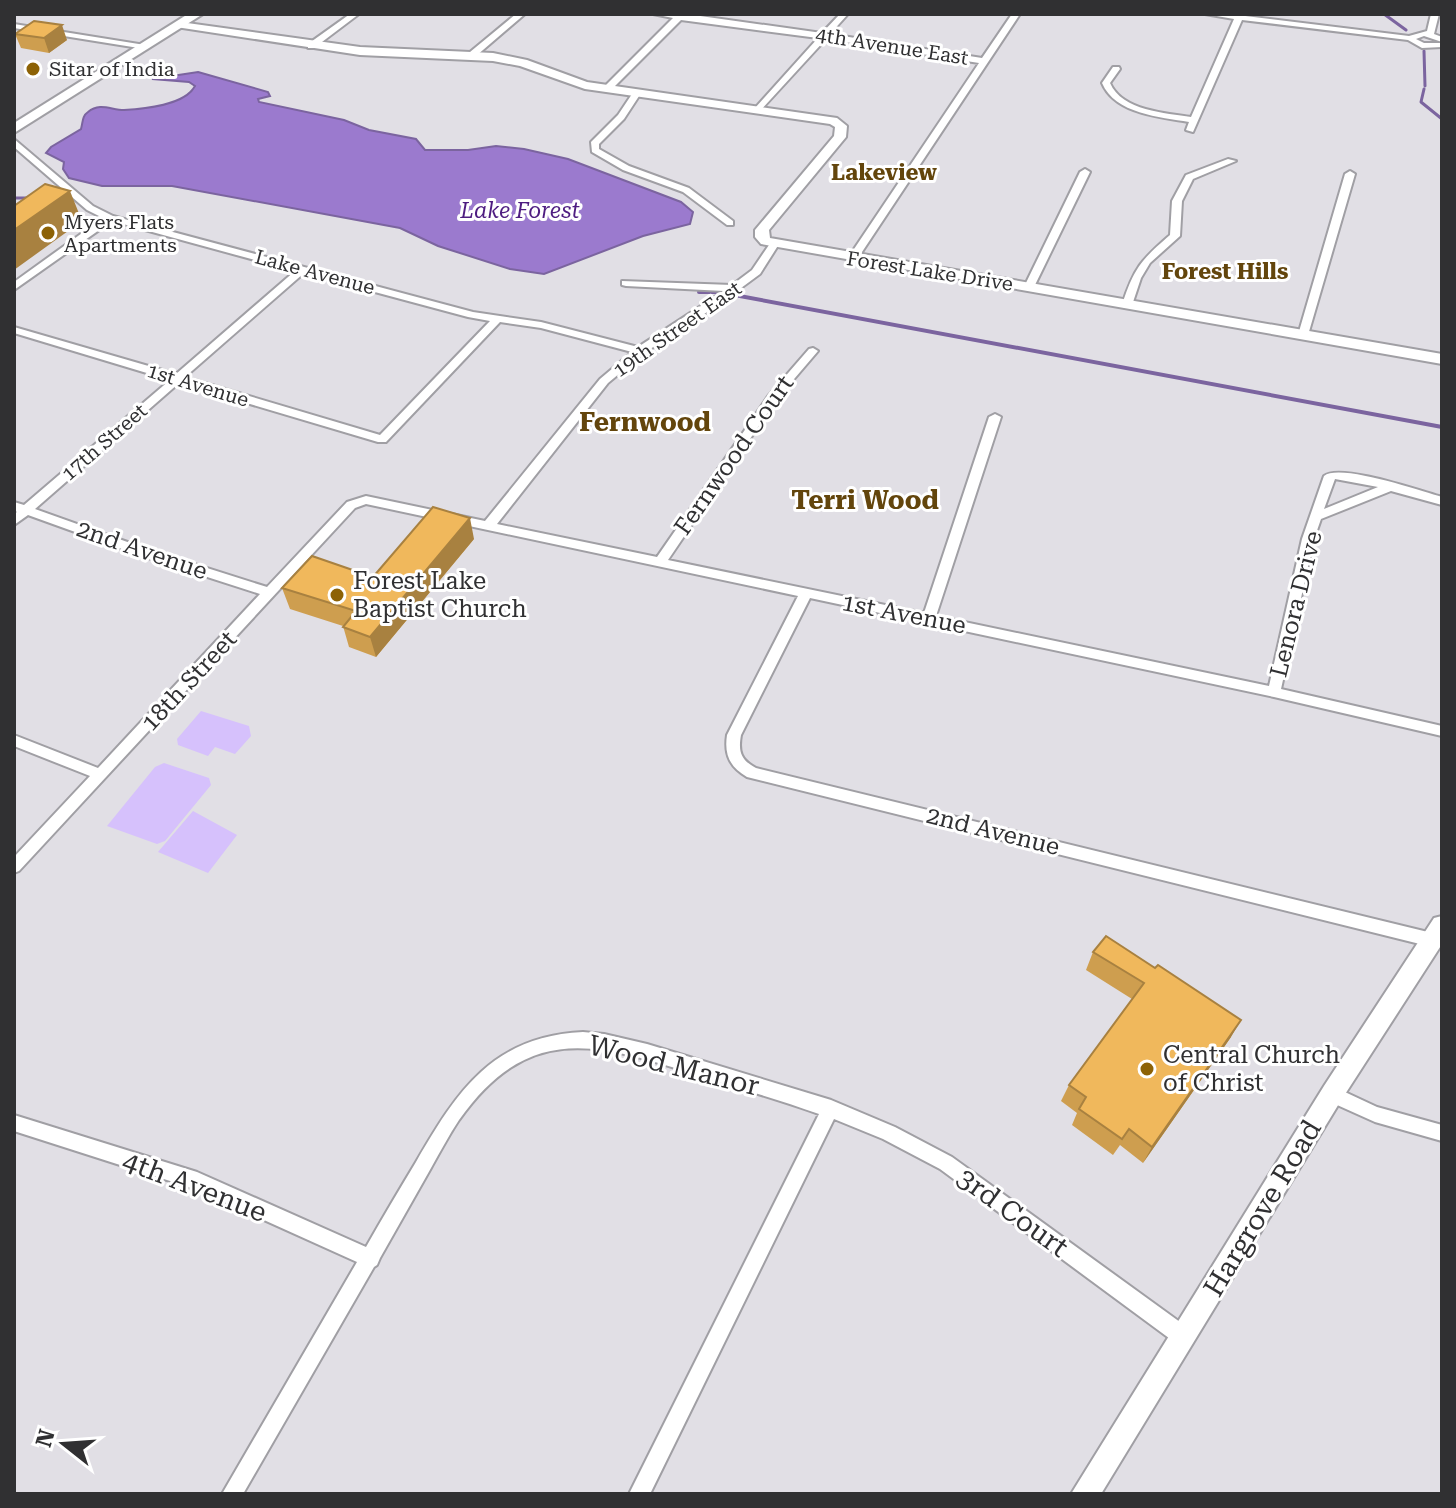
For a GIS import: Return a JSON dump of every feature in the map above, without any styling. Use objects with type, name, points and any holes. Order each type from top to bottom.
[{"type":"main road","points":[[14,114],[162,22],[197,14]]},
{"type":"main road","points":[[14,129],[145,47],[178,19]]},
{"type":"street","points":[[311,46],[355,14]]},
{"type":"street","points":[[473,54],[521,14]]},
{"type":"street","name":"4th Avenue East","points":[[657,14],[985,61]]},
{"type":"street","points":[[758,110],[844,14]]},
{"type":"street","points":[[853,258],[1016,14]]},
{"type":"street","points":[[1209,14],[1410,38],[1422,46],[1442,42]]},
{"type":"street","points":[[1430,34],[1435,14]]},
{"type":"street","points":[[607,89],[681,16]]},
{"type":"street","points":[[1116,69],[1106,83],[1110,95],[1125,104],[1191,125],[1239,18]]},
{"type":"street","points":[[178,19],[311,46],[360,51],[473,54],[523,63],[566,80],[607,89],[833,121],[841,126],[842,132],[762,230],[762,237],[774,244]]},
{"type":"street","points":[[14,26],[145,47]]},
{"type":"street","points":[[1410,38],[1414,34],[1430,34],[1442,42]]},
{"type":"street","points":[[637,93],[621,117],[597,138],[595,150],[626,168],[686,190],[730,223]]},
{"type":"street","name":"Lake Avenue","points":[[14,142],[90,208],[110,218],[496,320],[541,325],[640,351]]},
{"type":"street","points":[[1127,305],[1136,278],[1146,261],[1175,236],[1177,201],[1189,177],[1231,161]]},
{"type":"street","points":[[1029,287],[1085,172]]},
{"type":"street","points":[[1303,335],[1350,174]]},
{"type":"street","points":[[14,287],[110,218]]},
{"type":"street","name":"Forest Lake Drive","points":[[774,244],[1442,359]]},
{"type":"street","name":"19th Street East","points":[[488,526],[604,381],[640,351],[756,272],[774,244]]},
{"type":"street","name":"17th Street","points":[[14,521],[303,269]]},
{"type":"street","points":[[626,283],[735,288]]},
{"type":"street","name":"1st Avenue","points":[[14,330],[382,439],[496,320]]},
{"type":"street","name":"Fernwood Court","points":[[659,563],[773,397],[813,351]]},
{"type":"street","points":[[929,618],[995,417]]},
{"type":"street","name":"Lenora Drive","points":[[1274,692],[1308,539],[1328,479],[1333,475],[1393,486],[1442,501]]},
{"type":"street","name":"Lenora Drive","points":[[1318,516],[1393,486]]},
{"type":"street","name":"1st Avenue","points":[[366,500],[1274,692],[1442,731]]},
{"type":"street","name":"18th Street","points":[[14,867],[351,505],[366,500]]},
{"type":"street","name":"2nd Avenue","points":[[14,506],[271,593]]},
{"type":"street","name":"2nd Avenue","points":[[805,595],[734,735],[731,749],[734,760],[752,773],[1437,933]]},
{"type":"street","points":[[14,740],[101,775]]},
{"type":"street","name":"Hargrove Road","points":[[1090,1493],[1332,1094],[1437,933]]},
{"type":"street","name":"Wood Manor","points":[[232,1494],[452,1116],[467,1096],[502,1065],[543,1044],[588,1041],[620,1046],[831,1108]]},
{"type":"street","points":[[1332,1094],[1375,1114],[1442,1133]]},
{"type":"street","points":[[639,1494],[831,1108]]},
{"type":"street","name":"3rd Court","points":[[831,1108],[910,1141],[946,1163],[1184,1337]]},
{"type":"street","name":"4th Avenue","points":[[14,1123],[197,1181],[371,1259]]},
{"type":"shaded area","points":[[201,711],[249,726],[251,736],[235,754],[215,747],[208,756],[178,745],[177,739]]},
{"type":"shaded area","points":[[164,763],[209,778],[211,785],[165,841],[157,844],[107,826],[155,767]]},
{"type":"shaded area","points":[[193,811],[237,835],[208,873],[158,852]]},
{"type":"water","name":"Lake Forest","points":[[198,72],[268,92],[270,96],[258,99],[259,102],[416,139],[425,150],[468,150],[496,146],[568,159],[681,202],[693,212],[690,224],[643,236],[544,274],[510,269],[438,246],[400,228],[172,186],[102,186],[69,178],[63,169],[64,162],[46,153],[81,129],[85,115],[92,109],[132,109],[173,102],[195,86],[189,82],[152,79]]},
{"type":"building","points":[[34,21],[62,25],[44,38],[15,34]]},
{"type":"building","points":[[45,184],[70,191],[14,230],[14,206]]},
{"type":"building","points":[[433,507],[470,518],[370,637],[343,627],[356,611],[282,588],[312,556],[373,577]]},
{"type":"building","name":"Central Church of Christ","points":[[1106,936],[1155,968],[1158,965],[1241,1020],[1152,1147],[1129,1129],[1122,1139],[1079,1109],[1086,1097],[1069,1085],[1144,983],[1093,952]]},
{"type":"waterway","points":[[1384,14],[1406,30]]},
{"type":"waterway","points":[[1424,51],[1425,86]]},
{"type":"waterway","points":[[1424,89],[1421,102],[1442,119]]},
{"type":"waterway","points":[[14,198],[29,198]]},
{"type":"waterway","points":[[699,292],[718,292],[1442,427]]},
{"type":"place","name":"Sitar of India","points":[[33,69]]},
{"type":"place","name":"Myers Flats Apartments","points":[[48,233]]},
{"type":"place","name":"Forest Lake Baptist Church","points":[[337,595]]},
{"type":"place","name":"Central Church of Christ","points":[[1147,1069]]},
{"type":"district","name":"Lakeview","points":[[884,172]]},
{"type":"district","name":"Forest Hills","points":[[1225,271]]},
{"type":"district","name":"Fernwood","points":[[645,422]]},
{"type":"district","name":"Terri Wood","points":[[865,500]]}]
